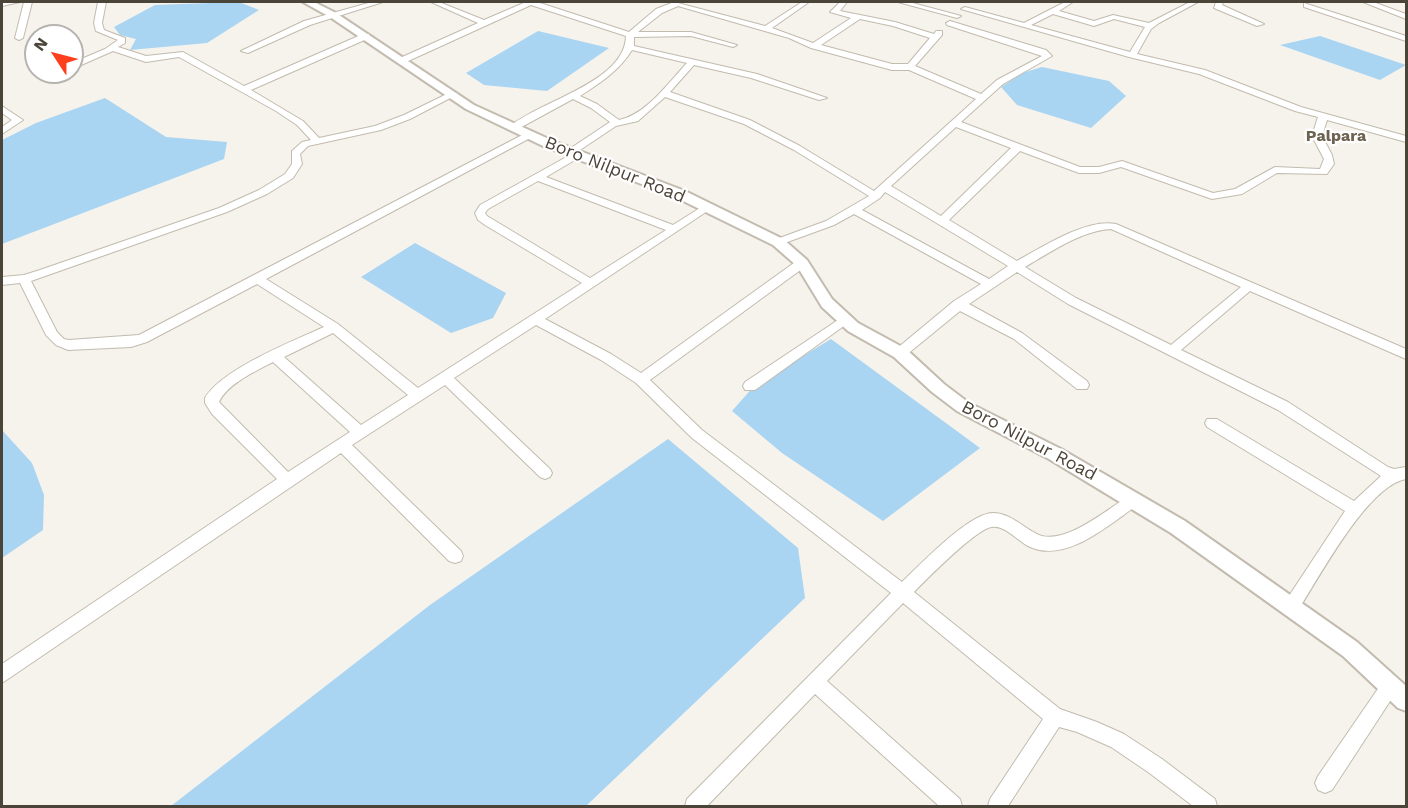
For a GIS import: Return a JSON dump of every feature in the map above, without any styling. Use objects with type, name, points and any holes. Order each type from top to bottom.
[{"type":"street","points":[[2,4],[16,2]]},
{"type":"street","points":[[19,38],[28,2]]},
{"type":"street","points":[[84,61],[122,41],[121,38],[100,31],[98,22],[102,2]]},
{"type":"street","name":"Boro Nilpur Road","points":[[308,2],[366,36],[470,107],[529,135],[680,194],[778,242],[802,263],[827,303],[844,320],[900,353],[963,408],[1055,454],[1178,527],[1350,649],[1407,700]]},
{"type":"street","points":[[245,51],[292,29],[379,2]]},
{"type":"street","points":[[434,2],[484,23]]},
{"type":"street","points":[[403,60],[531,2],[630,35],[691,34],[733,45]]},
{"type":"street","points":[[657,2],[683,5],[792,36],[814,46],[892,67],[910,67],[982,98]]},
{"type":"street","points":[[765,29],[806,2]]},
{"type":"street","points":[[844,2],[834,12],[895,24],[935,38]]},
{"type":"street","points":[[778,242],[830,223],[855,210],[880,191],[982,98],[1018,70],[1048,56],[1043,52],[902,2]]},
{"type":"street","points":[[1027,24],[1070,2]]},
{"type":"street","points":[[1132,55],[1150,26],[1195,2]]},
{"type":"street","points":[[1220,2],[1217,6],[1260,24]]},
{"type":"street","points":[[1367,2],[1407,17]]},
{"type":"street","points":[[1307,4],[1407,39]]},
{"type":"street","points":[[513,128],[606,75],[620,62],[629,48],[630,35],[669,5]]},
{"type":"street","points":[[910,67],[953,20],[962,5],[1132,55],[1202,72],[1323,116],[1407,139]]},
{"type":"street","points":[[1052,11],[1094,24],[1113,17],[1150,26]]},
{"type":"street","points":[[814,46],[858,17]]},
{"type":"street","points":[[244,89],[366,36]]},
{"type":"street","points":[[112,48],[146,59],[180,54],[300,123],[317,141]]},
{"type":"street","points":[[629,48],[762,79],[822,98]]},
{"type":"street","points":[[590,283],[482,218],[480,213],[484,207],[538,177],[617,123],[635,119],[664,93],[692,62]]},
{"type":"street","points":[[664,93],[747,122],[880,191],[943,220],[1072,302],[1283,406],[1375,466],[1400,474]]},
{"type":"street","points":[[2,281],[24,279],[223,210],[263,192],[289,176],[297,164],[295,153],[298,148],[317,141],[378,128],[407,117],[454,94]]},
{"type":"street","points":[[571,95],[594,106],[617,123]]},
{"type":"street","points":[[2,109],[18,120],[2,131]]},
{"type":"street","points":[[954,123],[1017,148],[1089,172],[1122,164],[1197,193],[1224,196],[1239,192],[1275,170],[1323,172],[1328,168],[1330,161],[1317,136],[1323,116]]},
{"type":"street","points":[[24,279],[52,335],[60,342],[69,345],[131,342],[143,339],[529,135]]},
{"type":"street","points":[[943,220],[1017,148]]},
{"type":"street","points":[[538,177],[674,229]]},
{"type":"street","points":[[2,674],[287,480],[707,208]]},
{"type":"street","points":[[855,210],[988,283]]},
{"type":"street","points":[[900,353],[958,304],[988,283],[1018,267],[1023,261],[1088,229],[1112,226],[1407,354]]},
{"type":"street","points":[[641,380],[802,263]]},
{"type":"street","points":[[257,279],[334,327],[419,396]]},
{"type":"street","points":[[1173,350],[1250,285]]},
{"type":"street","points":[[958,304],[1018,336],[1082,385]]},
{"type":"street","points":[[537,320],[606,357],[641,380],[697,434],[902,592],[1055,717],[1091,727],[1117,740],[1168,775],[1208,807]]},
{"type":"street","points":[[750,386],[844,320]]},
{"type":"street","points":[[287,480],[212,403],[212,398],[219,390],[275,356],[334,327]]},
{"type":"street","points":[[275,356],[360,433]]},
{"type":"street","points":[[446,378],[544,472]]},
{"type":"street","points":[[1212,423],[1356,509]]},
{"type":"street","points":[[342,445],[455,556]]},
{"type":"street","points":[[1291,607],[1356,509],[1373,491],[1400,474]]},
{"type":"street","points":[[694,807],[902,592],[969,532],[986,520],[1008,524],[1032,541],[1042,545],[1054,545],[1067,540],[1134,500]]},
{"type":"street","points":[[815,682],[953,807]]},
{"type":"street","points":[[1325,783],[1390,686]]},
{"type":"street","points":[[1001,805],[1055,717]]},
{"type":"water","points":[[239,2],[259,10],[207,43],[130,50],[136,39],[120,35],[114,27],[155,5]]},
{"type":"water","points":[[538,31],[609,48],[547,91],[484,85],[466,73]]},
{"type":"water","points":[[1320,36],[1406,65],[1380,80],[1280,45]]},
{"type":"water","points":[[1042,67],[1109,81],[1126,96],[1091,128],[1017,105],[1001,87],[1022,73]]},
{"type":"water","points":[[105,98],[166,137],[227,142],[224,159],[2,244],[2,140],[36,123]]},
{"type":"water","points":[[415,243],[506,293],[493,318],[451,333],[361,277]]},
{"type":"water","points":[[831,339],[980,448],[883,521],[782,453],[732,411],[755,385]]},
{"type":"water","points":[[2,430],[32,463],[44,495],[43,530],[2,558]]},
{"type":"water","points":[[668,439],[798,548],[805,598],[586,806],[171,806],[430,605]]},
{"type":"district","name":"Palpara","points":[[1336,136]]}]
